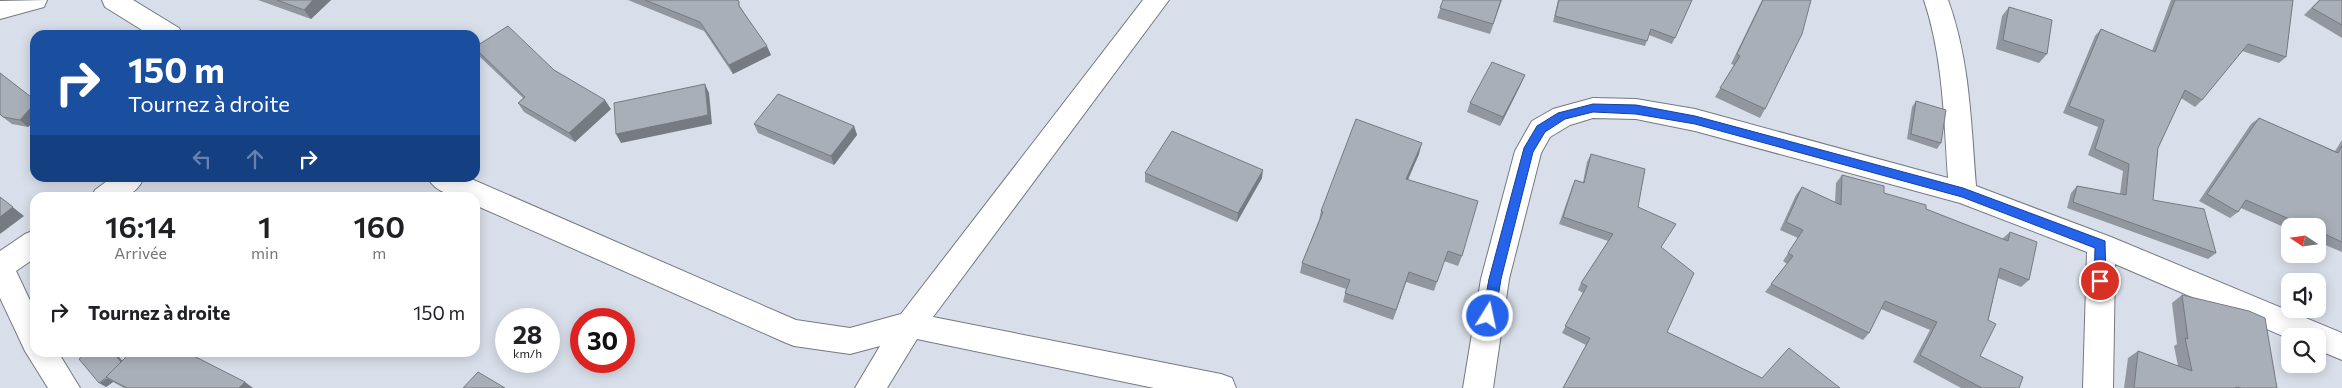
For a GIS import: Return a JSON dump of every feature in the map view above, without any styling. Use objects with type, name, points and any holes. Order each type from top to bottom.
[{"type":"street","points":[[0,10],[35,0]]},
{"type":"street","points":[[114,0],[162,30]]},
{"type":"street","points":[[870,388],[910,325],[1157,0]]},
{"type":"street","points":[[1936,0],[1947,31],[1952,60],[1963,193]]},
{"type":"street","points":[[1478,388],[1495,279],[1528,151],[1541,129],[1562,116],[1593,108],[1636,109],[1695,120],[1963,193],[2101,245],[2342,346]]},
{"type":"street","points":[[112,192],[125,182]]},
{"type":"street","points":[[451,182],[474,192]]},
{"type":"street","points":[[480,195],[794,333],[850,341],[910,325],[1222,388]]},
{"type":"street","points":[[2098,388],[2101,245]]},
{"type":"street","points":[[30,246],[0,267],[30,331]]},
{"type":"street","points":[[44,357],[65,388]]},
{"type":"building","points":[[277,0],[313,0],[304,10]]},
{"type":"building","points":[[645,0],[739,1],[739,6],[767,46],[729,65],[700,22]]},
{"type":"building","points":[[1443,0],[1501,0],[1493,24],[1440,8]]},
{"type":"building","points":[[1559,0],[1692,0],[1675,38],[1651,29],[1647,41],[1555,16]]},
{"type":"building","points":[[1763,0],[1811,0],[1802,34],[1765,109],[1720,88],[1740,56],[1737,54]]},
{"type":"building","points":[[2175,0],[2293,0],[2286,57],[2248,44],[2202,100],[2185,90],[2158,148],[2153,200],[2204,209],[2216,253],[2073,202],[2077,186],[2126,195],[2129,164],[2095,149],[2104,120],[2069,106],[2101,29],[2155,52]]},
{"type":"building","points":[[2320,0],[2342,0],[2342,25],[2312,8]]},
{"type":"building","points":[[2009,7],[2052,20],[2047,54],[2003,40]]},
{"type":"building","points":[[508,26],[554,70],[605,100],[569,133],[518,103],[525,97],[480,53],[480,44]]},
{"type":"building","points":[[1492,62],[1525,75],[1503,117],[1470,103]]},
{"type":"building","points":[[0,73],[30,96],[30,109],[20,120],[3,117],[0,114]]},
{"type":"building","points":[[705,84],[708,115],[616,134],[614,103]]},
{"type":"building","points":[[778,94],[854,126],[831,156],[754,124]]},
{"type":"building","points":[[1916,101],[1946,110],[1941,143],[1911,134]]},
{"type":"building","points":[[2259,118],[2338,153],[2342,146],[2342,242],[2326,235],[2326,218],[2287,218],[2246,200],[2238,212],[2207,194]]},
{"type":"building","points":[[1356,119],[1422,143],[1406,179],[1478,201],[1462,256],[1448,251],[1437,282],[1409,272],[1396,310],[1345,293],[1350,280],[1302,263],[1323,212],[1321,211]]},
{"type":"building","points":[[1172,131],[1263,170],[1238,213],[1145,173]]},
{"type":"building","points":[[1591,154],[1645,169],[1638,207],[1676,224],[1661,247],[1694,273],[1667,332],[1762,378],[1789,348],[1840,388],[1563,388],[1590,338],[1565,326],[1587,286],[1581,283],[1613,234],[1563,217],[1575,180],[1584,183]]},
{"type":"building","points":[[1842,175],[1884,186],[1884,193],[1926,205],[1926,209],[2008,241],[2010,232],[2037,242],[2029,280],[2000,268],[1988,320],[1996,324],[1980,356],[2023,377],[2019,388],[1982,388],[1920,355],[1937,322],[1885,301],[1869,333],[1771,284],[1793,256],[1788,253],[1803,230],[1786,222],[1802,187],[1841,205]]},
{"type":"building","points":[[0,197],[13,207],[0,217]]},
{"type":"building","points":[[2182,295],[2249,311],[2265,318],[2277,388],[2134,388],[2138,351],[2192,371],[2185,338],[2188,339]]},
{"type":"building","points":[[82,357],[117,357],[121,362],[99,383],[79,359]]},
{"type":"building","points":[[126,357],[196,357],[245,382],[239,388],[127,388],[106,377]]},
{"type":"building","points":[[478,372],[505,388],[463,388]]},
{"type":"route","points":[[1488,316],[1495,279],[1528,151],[1541,129],[1562,116],[1593,108],[1636,109],[1695,120],[1963,193],[2101,245],[2100,281]]}]
